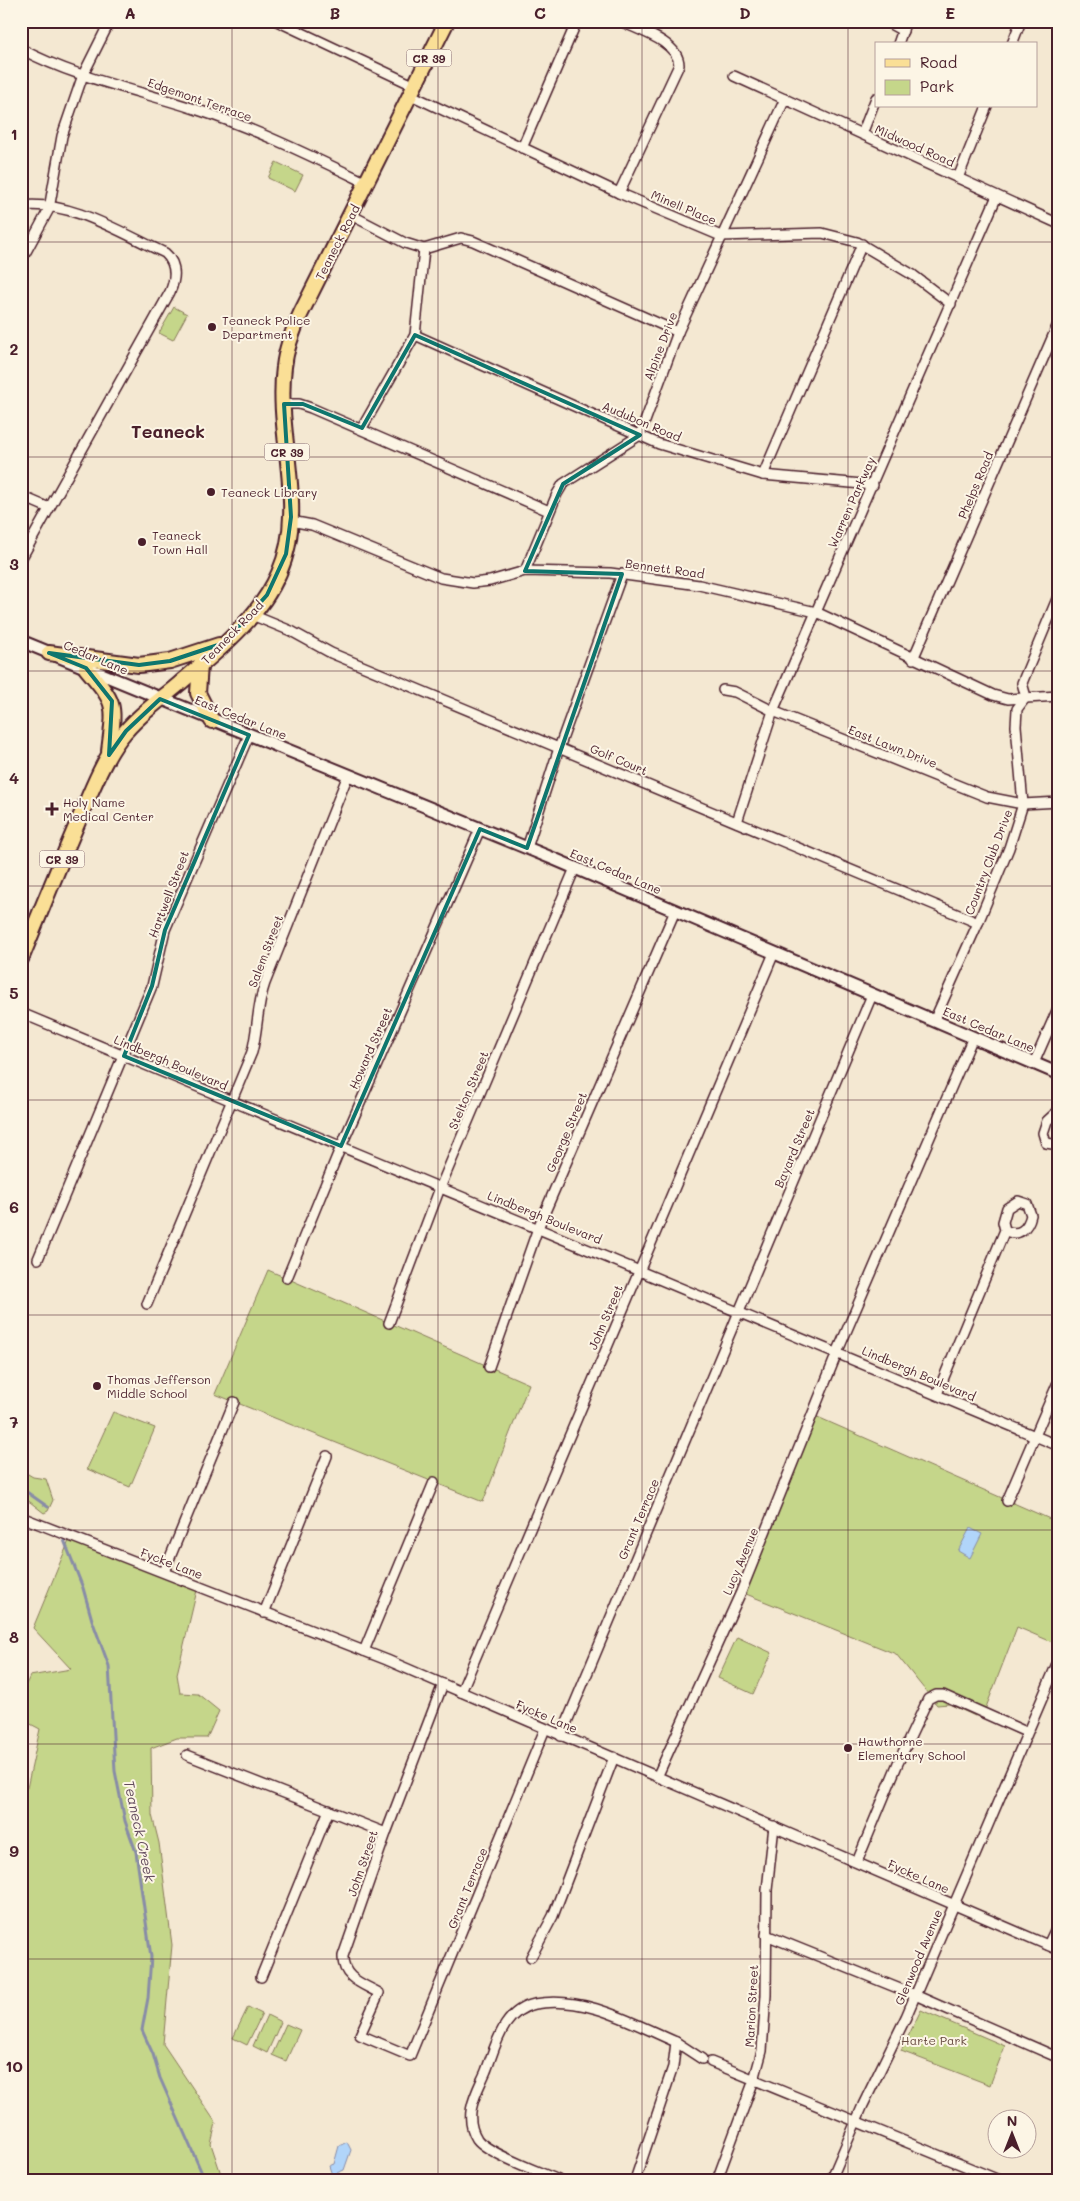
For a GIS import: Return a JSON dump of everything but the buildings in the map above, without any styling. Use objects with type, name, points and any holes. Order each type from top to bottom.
[{"type":"main road","name":"Teaneck Road","points":[[21,959],[74,830],[109,755],[126,731],[224,643],[252,615],[267,596],[279,574],[287,548],[291,522],[284,404],[284,367],[291,338],[301,313],[447,21]]},
{"type":"main road","points":[[50,653],[120,664],[147,665],[184,657],[224,643]]},
{"type":"main road","points":[[200,665],[198,693],[212,720]]},
{"type":"main road","points":[[86,668],[113,704],[114,715],[109,755]]},
{"type":"street","points":[[22,256],[50,208],[62,136],[83,75],[110,21]]},
{"type":"street","name":"Minell Place","points":[[277,21],[522,148],[619,193],[721,236],[822,233],[840,236],[862,244],[912,275],[951,304]]},
{"type":"street","points":[[522,148],[577,21]]},
{"type":"street","points":[[619,193],[677,71],[679,58],[672,47],[620,21]]},
{"type":"street","points":[[885,21],[903,31]]},
{"type":"street","points":[[899,42],[906,21]]},
{"type":"street","points":[[1013,42],[1021,21]]},
{"type":"street","name":"Edgemont Terrace","points":[[21,49],[83,75],[196,109],[264,135],[367,183]]},
{"type":"street","name":"Midwood Road","points":[[734,76],[1059,224]]},
{"type":"street","name":"Alpine Drive","points":[[640,436],[678,332],[785,99]]},
{"type":"street","points":[[862,134],[875,101]]},
{"type":"street","points":[[958,178],[986,108]]},
{"type":"street","name":"Warren Parkway","points":[[737,822],[773,711],[873,485],[997,196]]},
{"type":"street","points":[[21,206],[34,205],[80,214],[166,253],[174,266],[175,277],[170,292],[21,559]]},
{"type":"street","points":[[351,215],[405,242],[424,248],[461,238],[473,241],[678,332]]},
{"type":"street","points":[[763,475],[862,244]]},
{"type":"street","points":[[362,428],[415,335],[424,248]]},
{"type":"street","name":"Phelps Road","points":[[913,659],[1059,322]]},
{"type":"street","name":"Audubon Road","points":[[415,335],[659,444],[763,475],[873,485]]},
{"type":"street","points":[[284,404],[303,404],[362,428],[549,511]]},
{"type":"street","points":[[525,570],[556,494],[571,478],[640,436]]},
{"type":"street","points":[[21,496],[49,508]]},
{"type":"street","name":"Bennett Road","points":[[291,522],[312,525],[450,580],[473,583],[490,581],[525,570],[622,574],[699,585],[816,612],[993,695],[1008,699],[1059,696]]},
{"type":"street","points":[[527,848],[559,748],[622,574]]},
{"type":"street","name":"Country Club Drive","points":[[934,1021],[1009,848],[1023,804],[1016,726],[1017,709],[1026,697],[1022,684],[1059,594]]},
{"type":"street","name":"Golf Court","points":[[252,615],[291,631],[323,650],[978,923]]},
{"type":"street","name":"Cedar Lane","points":[[21,641],[160,699]]},
{"type":"street","name":"East Lawn Drive","points":[[723,690],[736,692],[773,711],[987,797],[1023,804],[1059,802]]},
{"type":"street","name":"East Cedar Lane","points":[[160,699],[527,848],[1059,1074]]},
{"type":"street","name":"Hartwell Street","points":[[38,1259],[152,986],[165,930],[249,735]]},
{"type":"street","name":"Salem Street","points":[[146,1304],[252,1052],[261,996],[265,983],[348,775]]},
{"type":"street","name":"Howard Street","points":[[287,1278],[341,1146],[480,829]]},
{"type":"street","name":"Stelton Street","points":[[390,1323],[440,1188],[574,868]]},
{"type":"street","name":"George Street","points":[[489,1367],[538,1228],[675,911]]},
{"type":"street","name":"John Street","points":[[461,1692],[638,1270],[774,953]]},
{"type":"street","name":"Bayard Street","points":[[738,1311],[872,994]]},
{"type":"street","points":[[1034,1063],[1059,1006]]},
{"type":"street","name":"Lindbergh Boulevard","points":[[21,1013],[1059,1446]]},
{"type":"street","name":"Lucy Avenue","points":[[658,1775],[741,1592],[836,1353],[973,1037]]},
{"type":"street","points":[[1059,1110],[1046,1121],[1042,1133],[1046,1143],[1059,1145]]},
{"type":"street","points":[[937,1394],[1005,1230]]},
{"type":"street","name":"Grant Terrace","points":[[561,1736],[738,1311]]},
{"type":"street","points":[[1007,1501],[1059,1380]]},
{"type":"street","points":[[164,1572],[234,1402]]},
{"type":"street","points":[[264,1613],[327,1456]]},
{"type":"street","points":[[364,1651],[434,1482]]},
{"type":"street","name":"Fycke Lane","points":[[21,1517],[364,1651],[561,1736],[658,1775],[1059,1950]]},
{"type":"street","name":"Glenwood Avenue","points":[[831,2180],[855,2122],[892,2048],[1026,1732],[1059,1659]]},
{"type":"street","name":"John Street","points":[[360,2034],[379,1994],[349,1976],[345,1970],[343,1956],[386,1834],[443,1684]]},
{"type":"street","points":[[857,1862],[928,1700],[936,1695],[943,1695],[1026,1732]]},
{"type":"street","name":"Grant Terrace","points":[[360,2034],[410,2056],[546,1729]]},
{"type":"street","points":[[187,1754],[386,1834]]},
{"type":"street","points":[[531,1957],[553,1916],[614,1757]]},
{"type":"street","points":[[261,1977],[329,1810]]},
{"type":"street","name":"Marion Street","points":[[717,2180],[760,2064],[765,2025],[766,1890],[774,1826]]},
{"type":"street","points":[[1048,1946],[1059,1922]]},
{"type":"street","points":[[766,1935],[915,1995],[1059,2058]]},
{"type":"street","points":[[558,2180],[486,2147],[478,2141],[473,2128],[471,2102],[498,2037],[510,2019],[525,2007],[536,2004],[575,2003],[599,2010],[676,2042],[706,2060],[999,2180]]},
{"type":"street","points":[[635,2180],[673,2068],[676,2042]]},
{"type":"highlighted area","points":[[415,335],[640,435],[563,484],[525,571],[622,574],[527,848],[480,829],[341,1146],[124,1056],[152,986],[165,930],[249,735],[160,699],[126,731],[109,755],[112,701],[86,668],[49,653],[139,665],[170,661],[224,643],[267,595],[286,554],[291,517],[284,404],[303,404],[362,428]]},
{"type":"green space","points":[[276,162],[303,175],[295,191],[268,178]]},
{"type":"green space","points":[[174,307],[187,314],[173,340],[159,333]]},
{"type":"green space","points":[[268,1270],[529,1384],[483,1502],[215,1394]]},
{"type":"green space","points":[[113,1412],[155,1428],[130,1487],[87,1469]]},
{"type":"green space","points":[[813,1415],[1059,1523],[1059,1645],[1017,1627],[985,1710],[975,1716],[949,1704],[937,1705],[896,1654],[741,1592]]},
{"type":"green space","points":[[21,1470],[33,1477],[46,1479],[53,1500],[48,1511],[44,1513],[30,1502],[21,1500]]},
{"type":"green space","points":[[71,1536],[198,1586],[177,1674],[180,1693],[198,1694],[219,1711],[207,1738],[177,1738],[151,1748],[152,1815],[159,1843],[172,1945],[163,2044],[216,2123],[211,2144],[223,2180],[21,2180],[21,1792],[27,1788],[40,1729],[21,1719],[21,1695],[30,1676],[71,1669],[33,1628]]},
{"type":"green space","points":[[737,1637],[772,1653],[753,1694],[718,1678]]},
{"type":"green space","points":[[248,2007],[262,2014],[247,2045],[233,2038]]},
{"type":"green space","name":"Harte Park","points":[[921,2010],[1005,2046],[990,2085],[901,2051]]},
{"type":"green space","points":[[267,2015],[281,2022],[267,2053],[253,2046]]},
{"type":"green space","points":[[286,2024],[300,2030],[286,2061],[272,2055]]},
{"type":"water","points":[[970,1528],[982,1534],[970,1558],[958,1551]]},
{"type":"water","points":[[347,2142],[351,2150],[344,2170],[332,2175],[329,2166],[334,2164],[339,2146]]},
{"type":"waterway","name":"Teaneck Creek","points":[[21,1488],[48,1507]]},
{"type":"waterway","name":"Teaneck Creek","points":[[64,1540],[83,1588],[92,1620],[109,1666],[115,1771],[125,1821],[136,1852],[151,1957],[148,1998],[142,2030],[153,2054],[160,2078],[205,2180]]},
{"type":"place","name":"Teaneck Police Department","points":[[212,327]]},
{"type":"place","name":"Teaneck Library","points":[[211,492]]},
{"type":"place","name":"Teaneck Town Hall","points":[[142,542]]},
{"type":"place","name":"Holy Name Medical Center","points":[[52,809]]},
{"type":"place","name":"Thomas Jefferson Middle School","points":[[97,1386]]},
{"type":"place","name":"Hawthorne Elementary School","points":[[848,1748]]},
{"type":"district","name":"Teaneck","points":[[168,431]]}]
